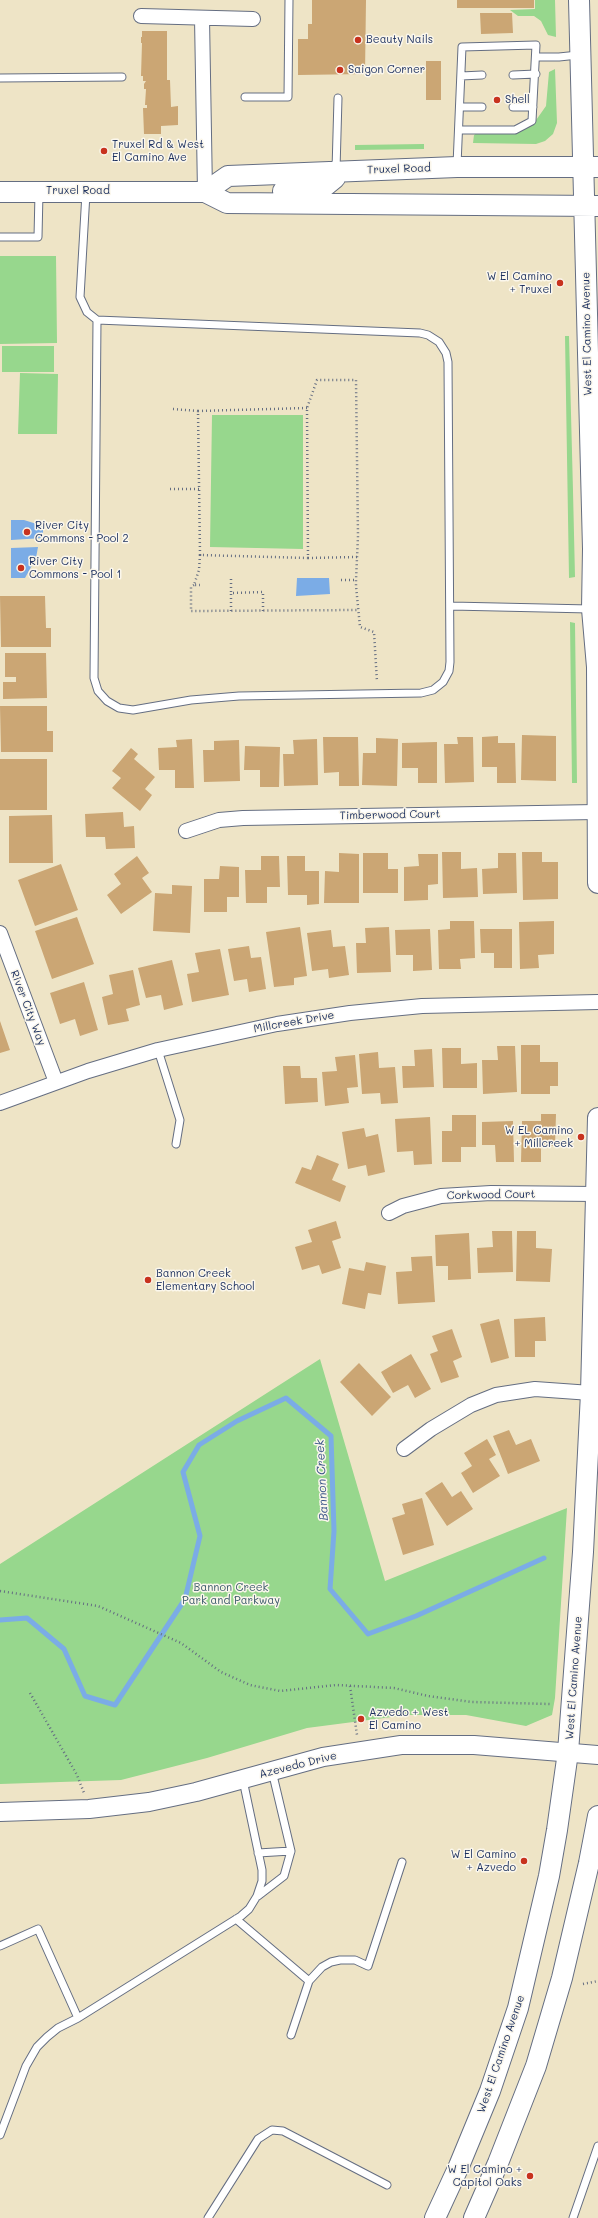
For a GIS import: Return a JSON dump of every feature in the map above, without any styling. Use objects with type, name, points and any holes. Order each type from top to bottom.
[{"type":"main road","name":"West El Camino Avenue","points":[[579,0],[591,167],[592,206],[587,379],[593,549],[592,609],[597,668],[596,812],[598,883]]},
{"type":"main road","name":"Truxel Road","points":[[205,192],[228,176],[457,167],[591,167]]},
{"type":"main road","points":[[227,203],[247,193],[324,187],[335,178],[336,171]]},
{"type":"main road","name":"Truxel Road","points":[[0,192],[86,190],[205,192],[227,203],[592,206]]},
{"type":"main road","name":"West El Camino Avenue","points":[[434,2218],[459,2166],[490,2091],[518,2008],[549,1876],[568,1752],[583,1552],[591,1393],[598,1118]]},
{"type":"main road","points":[[474,2218],[498,2163],[540,2051],[566,1963],[598,1816]]},
{"type":"street","points":[[141,16],[253,19]]},
{"type":"street","points":[[202,18],[205,192]]},
{"type":"street","name":"Timberwood Court","points":[[186,831],[219,820],[243,818],[596,812]]},
{"type":"street","name":"River City Way","points":[[0,934],[56,1082]]},
{"type":"street","name":"Millcreek Drive","points":[[0,1103],[56,1082],[158,1050],[277,1024],[350,1013],[464,1004],[598,1002]]},
{"type":"street","name":"Corkwood Court","points":[[389,1213],[403,1206],[441,1196],[491,1193],[596,1194]]},
{"type":"street","points":[[404,1449],[432,1429],[471,1405],[496,1396],[535,1389],[591,1393]]},
{"type":"street","name":"Azevedo Drive","points":[[0,1812],[89,1809],[149,1802],[243,1780],[323,1758],[401,1745],[474,1745],[598,1755]]},
{"type":"lane","points":[[245,97],[288,97],[288,0]]},
{"type":"lane","points":[[457,167],[462,47],[536,45],[537,57],[532,121],[515,130],[459,130]]},
{"type":"lane","points":[[537,57],[559,57],[582,54]]},
{"type":"lane","points":[[513,75],[536,74]]},
{"type":"lane","points":[[461,76],[482,76]]},
{"type":"lane","points":[[0,78],[122,77]]},
{"type":"lane","points":[[336,171],[338,98]]},
{"type":"lane","points":[[513,107],[533,106]]},
{"type":"lane","points":[[460,107],[482,107]]},
{"type":"lane","points":[[86,190],[80,297],[87,312],[97,320],[420,333],[428,335],[439,342],[446,354],[448,362],[451,606],[450,662],[449,670],[443,682],[433,690],[421,693],[238,696],[191,700],[132,710],[119,708],[107,701],[98,691],[94,678],[97,320]]},
{"type":"lane","points":[[0,237],[38,237],[39,191]]},
{"type":"lane","points":[[451,606],[592,609]]},
{"type":"lane","points":[[158,1050],[180,1120],[176,1144]]},
{"type":"lane","points":[[257,1896],[284,1876],[291,1851],[272,1771]]},
{"type":"lane","points":[[0,2135],[26,2066],[37,2047],[58,2028],[78,2018],[236,1919],[248,1909],[257,1896],[262,1881],[243,1780]]},
{"type":"lane","points":[[258,1854],[291,1851]]},
{"type":"lane","points":[[291,2035],[309,1981],[322,1967],[331,1962],[340,1960],[355,1960],[368,1966],[402,1862]]},
{"type":"lane","points":[[236,1919],[309,1981]]},
{"type":"lane","points":[[0,1946],[38,1929],[78,2018]]},
{"type":"lane","points":[[208,2218],[258,2139],[272,2130],[283,2131],[387,2185]]},
{"type":"lane","points":[[573,2218],[598,2146]]},
{"type":"path","points":[[308,558],[308,408],[317,380],[356,380],[356,580],[360,627],[374,632],[378,693]]},
{"type":"path","points":[[174,409],[198,411],[308,408]]},
{"type":"path","points":[[198,411],[200,555],[199,570],[192,587],[191,612],[359,610]]},
{"type":"path","points":[[170,489],[199,489]]},
{"type":"path","points":[[200,555],[308,558],[357,557]]},
{"type":"path","points":[[230,611],[231,579]]},
{"type":"path","points":[[341,580],[356,580]]},
{"type":"path","points":[[194,584],[200,585]]},
{"type":"path","points":[[231,593],[263,592],[263,611]]},
{"type":"path","points":[[0,1591],[98,1606],[181,1643],[221,1672],[250,1685],[280,1691],[336,1685],[394,1688],[428,1696],[472,1702],[550,1704]]},
{"type":"path","points":[[350,1686],[359,1751]]},
{"type":"path","points":[[30,1693],[77,1775],[89,1809]]},
{"type":"path","points":[[583,1984],[598,1981]]},
{"type":"green space","points":[[535,0],[555,0],[556,37],[548,35],[541,21],[534,16],[518,16],[510,10],[535,9]]},
{"type":"green space","points":[[555,69],[557,123],[553,134],[545,141],[536,144],[473,143],[474,135],[477,133],[518,132],[534,123],[546,106],[549,72]]},
{"type":"green space","points":[[424,144],[424,149],[355,150],[355,145]]},
{"type":"green space","points":[[0,256],[56,256],[57,343],[0,344]]},
{"type":"green space","points":[[565,336],[569,336],[575,577],[569,578]]},
{"type":"green space","points":[[2,346],[54,346],[54,372],[2,372]]},
{"type":"green space","points":[[20,373],[58,374],[57,434],[18,434]]},
{"type":"green space","points":[[212,415],[303,415],[303,549],[210,547]]},
{"type":"green space","points":[[570,622],[575,623],[577,783],[572,783]]},
{"type":"green space","name":"Bannon Creek Park and Parkway","points":[[320,1359],[385,1581],[567,1508],[555,1698],[552,1715],[526,1726],[466,1715],[407,1715],[307,1728],[207,1758],[121,1780],[0,1784],[0,1564]]},
{"type":"water","name":"River City Commons - Pool 2","points":[[11,520],[24,520],[43,526],[43,538],[11,540]]},
{"type":"water","name":"River City Commons - Pool 1","points":[[38,547],[36,558],[25,578],[11,578],[11,548]]},
{"type":"water","points":[[297,578],[329,578],[330,594],[296,596]]},
{"type":"building","points":[[312,0],[366,0],[365,74],[298,75],[298,39],[308,39],[308,24],[312,24]]},
{"type":"building","points":[[457,0],[534,0],[534,8],[457,8]]},
{"type":"building","points":[[480,13],[512,13],[513,33],[481,34]]},
{"type":"building","points":[[142,31],[167,31],[167,80],[170,80],[171,107],[178,106],[178,125],[161,126],[161,134],[144,134],[143,108],[147,108],[147,105],[145,105],[146,89],[144,89],[144,84],[146,81],[143,81],[143,76],[141,76]]},
{"type":"building","points":[[426,61],[441,61],[441,100],[426,100]]},
{"type":"building","points":[[0,596],[45,596],[46,628],[51,628],[51,647],[1,647]]},
{"type":"building","points":[[5,653],[46,653],[47,698],[3,699],[3,682],[16,682],[16,677],[5,677]]},
{"type":"building","points":[[0,706],[47,706],[47,731],[53,731],[53,752],[1,752]]},
{"type":"building","points":[[522,735],[556,736],[556,781],[521,780]]},
{"type":"building","points":[[498,736],[498,743],[515,743],[516,783],[497,783],[497,767],[482,767],[482,737]]},
{"type":"building","points":[[323,737],[358,737],[359,786],[339,786],[339,772],[324,773]]},
{"type":"building","points":[[457,737],[473,737],[474,782],[445,783],[444,744],[458,744]]},
{"type":"building","points":[[376,738],[398,739],[397,786],[362,785],[363,753],[376,753]]},
{"type":"building","points":[[192,739],[194,788],[175,788],[175,770],[159,770],[158,748],[177,747],[176,740]]},
{"type":"building","points":[[317,739],[318,785],[284,786],[283,754],[294,754],[293,740]]},
{"type":"building","points":[[239,740],[240,781],[204,782],[203,750],[214,750],[214,741]]},
{"type":"building","points":[[437,742],[437,783],[418,783],[418,768],[402,768],[402,743]]},
{"type":"building","points":[[245,746],[280,747],[279,787],[260,787],[260,770],[244,770]]},
{"type":"building","points":[[131,748],[138,754],[134,759],[155,777],[145,789],[152,795],[140,811],[112,788],[121,778],[112,771]]},
{"type":"building","points":[[0,759],[47,759],[47,810],[0,810]]},
{"type":"building","points":[[123,812],[124,827],[134,826],[135,848],[106,849],[105,837],[86,837],[85,814]]},
{"type":"building","points":[[52,815],[53,863],[9,863],[9,816]]},
{"type":"building","points":[[442,852],[461,852],[461,869],[477,868],[478,897],[443,898]]},
{"type":"building","points":[[522,852],[542,852],[542,862],[558,862],[558,899],[523,900]]},
{"type":"building","points":[[339,853],[359,854],[359,903],[324,903],[325,871],[339,872]]},
{"type":"building","points":[[363,853],[388,853],[388,869],[398,869],[398,893],[363,893]]},
{"type":"building","points":[[498,853],[516,853],[517,893],[483,894],[482,869],[498,868]]},
{"type":"building","points":[[418,854],[438,854],[438,884],[428,885],[428,900],[404,901],[404,867],[419,866]]},
{"type":"building","points":[[137,856],[149,873],[142,878],[152,892],[121,914],[107,895],[121,884],[114,874]]},
{"type":"building","points":[[261,856],[279,856],[280,887],[267,887],[267,903],[246,903],[245,870],[261,870]]},
{"type":"building","points":[[287,856],[305,856],[305,871],[319,871],[319,904],[307,905],[307,895],[288,895]]},
{"type":"building","points":[[61,864],[78,910],[35,926],[18,880]]},
{"type":"building","points":[[220,866],[239,867],[239,897],[227,897],[227,912],[204,912],[204,879],[219,879]]},
{"type":"building","points":[[172,885],[192,886],[190,933],[153,931],[155,893],[172,894]]},
{"type":"building","points":[[77,917],[94,964],[52,979],[35,931]]},
{"type":"building","points":[[450,921],[474,921],[475,958],[460,959],[461,969],[439,969],[438,930],[450,929]]},
{"type":"building","points":[[554,921],[554,954],[538,955],[539,968],[520,969],[519,922]]},
{"type":"building","points":[[300,927],[307,976],[294,978],[294,985],[274,987],[266,932]]},
{"type":"building","points":[[389,927],[391,972],[357,973],[356,943],[366,943],[365,928]]},
{"type":"building","points":[[430,929],[432,970],[413,971],[413,955],[396,955],[395,930]]},
{"type":"building","points":[[480,929],[512,929],[512,968],[494,968],[494,953],[481,953]]},
{"type":"building","points":[[331,930],[333,947],[345,946],[349,975],[329,978],[328,969],[312,971],[307,933]]},
{"type":"building","points":[[249,946],[251,958],[261,957],[266,989],[249,992],[247,979],[234,981],[228,949]]},
{"type":"building","points":[[220,949],[229,995],[192,1002],[187,974],[199,972],[195,953]]},
{"type":"building","points":[[172,960],[183,1005],[164,1010],[161,995],[146,998],[138,968]]},
{"type":"building","points":[[133,970],[140,1005],[126,1009],[129,1021],[108,1025],[102,997],[113,994],[109,975]]},
{"type":"building","points":[[84,982],[98,1030],[80,1036],[75,1019],[60,1024],[50,993]]},
{"type":"building","points":[[0,1021],[10,1050],[0,1053]]},
{"type":"building","points":[[521,1045],[540,1045],[540,1062],[558,1062],[558,1086],[550,1086],[550,1094],[521,1094]]},
{"type":"building","points":[[497,1046],[515,1046],[517,1092],[483,1094],[482,1060],[498,1060]]},
{"type":"building","points":[[442,1048],[461,1048],[461,1064],[477,1063],[477,1088],[443,1088]]},
{"type":"building","points":[[432,1049],[434,1087],[403,1088],[402,1066],[415,1066],[414,1050]]},
{"type":"building","points":[[378,1052],[379,1068],[395,1067],[398,1103],[381,1104],[380,1093],[362,1094],[359,1054]]},
{"type":"building","points":[[355,1055],[358,1087],[347,1088],[349,1103],[325,1106],[322,1072],[337,1071],[335,1057]]},
{"type":"building","points":[[283,1066],[300,1066],[301,1078],[317,1078],[318,1102],[285,1104]]},
{"type":"building","points":[[541,1114],[556,1114],[555,1146],[541,1145],[541,1162],[521,1162],[522,1121],[541,1121]]},
{"type":"building","points":[[452,1115],[476,1115],[476,1147],[461,1147],[461,1162],[442,1162],[442,1131],[452,1131]]},
{"type":"building","points":[[430,1117],[432,1164],[414,1165],[413,1151],[397,1152],[395,1119]]},
{"type":"building","points":[[513,1121],[514,1162],[496,1162],[495,1145],[482,1145],[482,1122]]},
{"type":"building","points":[[364,1128],[366,1137],[378,1134],[385,1172],[368,1176],[366,1165],[348,1169],[342,1132]]},
{"type":"building","points":[[317,1155],[339,1164],[332,1180],[346,1186],[340,1202],[295,1183],[302,1167],[311,1170]]},
{"type":"building","points":[[336,1221],[341,1238],[332,1241],[341,1268],[322,1274],[319,1265],[302,1270],[295,1247],[312,1242],[308,1230]]},
{"type":"building","points":[[492,1231],[512,1231],[513,1272],[478,1273],[477,1248],[493,1247]]},
{"type":"building","points":[[517,1231],[536,1231],[536,1248],[552,1249],[550,1282],[516,1281]]},
{"type":"building","points":[[469,1233],[471,1279],[448,1280],[448,1266],[436,1266],[435,1235]]},
{"type":"building","points":[[432,1256],[435,1302],[398,1304],[396,1272],[412,1271],[411,1257]]},
{"type":"building","points":[[366,1262],[386,1266],[381,1295],[368,1293],[365,1309],[342,1304],[349,1268],[364,1271]]},
{"type":"building","points":[[545,1317],[546,1341],[535,1341],[535,1357],[515,1357],[514,1319]]},
{"type":"building","points":[[499,1319],[509,1358],[491,1363],[480,1324]]},
{"type":"building","points":[[452,1329],[462,1357],[453,1361],[459,1377],[441,1383],[430,1354],[438,1351],[432,1336]]},
{"type":"building","points":[[411,1354],[431,1389],[415,1398],[408,1385],[393,1393],[381,1372]]},
{"type":"building","points":[[359,1363],[391,1397],[372,1416],[340,1382]]},
{"type":"building","points":[[509,1430],[516,1445],[531,1439],[540,1461],[508,1474],[493,1436]]},
{"type":"building","points":[[487,1439],[496,1455],[489,1459],[500,1476],[473,1493],[461,1473],[472,1466],[464,1453]]},
{"type":"building","points":[[442,1482],[452,1497],[461,1491],[473,1509],[447,1526],[425,1493]]},
{"type":"building","points":[[422,1498],[434,1545],[403,1555],[392,1518],[405,1514],[402,1504]]},
{"type":"waterway","name":"Bannon Creek","points":[[0,1620],[27,1618],[64,1649],[85,1696],[115,1705],[185,1599],[200,1536],[183,1472],[199,1445],[237,1421],[286,1398],[331,1436],[334,1531],[330,1589],[368,1634],[416,1616],[544,1558]]},
{"type":"place","name":"Beauty Nails","points":[[358,40]]},
{"type":"place","name":"Saigon Corner","points":[[340,70]]},
{"type":"place","name":"Shell","points":[[497,100]]},
{"type":"place","name":"Truxel Rd & West El Camino Ave","points":[[104,151]]},
{"type":"place","name":"W El Camino + Truxel","points":[[560,283]]},
{"type":"place","name":"River City Commons - Pool 2","points":[[27,532]]},
{"type":"place","name":"River City Commons - Pool 1","points":[[21,568]]},
{"type":"place","name":"W EL Camino + Millcreek","points":[[581,1137]]},
{"type":"place","name":"Bannon Creek Elementary School","points":[[148,1280]]},
{"type":"place","name":"Azvedo + West El Camino","points":[[361,1719]]},
{"type":"place","name":"W El Camino + Azvedo","points":[[524,1861]]},
{"type":"place","name":"W El Camino + Capitol Oaks","points":[[530,2176]]}]
